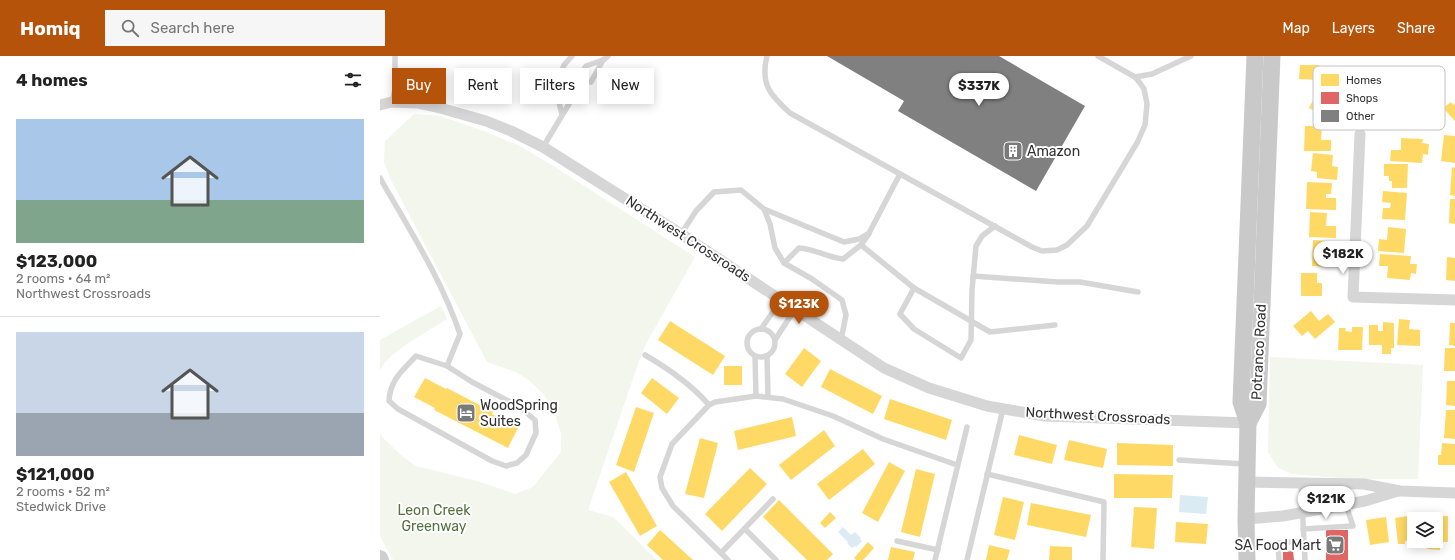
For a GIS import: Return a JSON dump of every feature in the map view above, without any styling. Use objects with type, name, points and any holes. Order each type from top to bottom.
[{"type":"main road","name":"Potranco Road","points":[[1248,423],[1241,402],[1255,56]]},
{"type":"main road","name":"Potranco Road","points":[[1248,423],[1258,404],[1272,56]]},
{"type":"main road","points":[[1247,560],[1246,519],[1248,423]]},
{"type":"street","name":"Northwest Crossroads","points":[[380,105],[392,102]]},
{"type":"street","name":"Northwest Crossroads","points":[[421,104],[440,108],[511,131],[543,146],[681,234],[884,368],[929,388],[973,403],[1045,416],[1248,423]]},
{"type":"street","points":[[1360,134],[1353,297],[1455,300]]},
{"type":"street","points":[[1247,482],[1364,484],[1400,491],[1455,493]]},
{"type":"street","points":[[1246,519],[1283,516],[1346,505],[1400,491]]},
{"type":"lane","points":[[395,56],[395,68]]},
{"type":"lane","points":[[562,114],[555,88],[564,65],[572,56]]},
{"type":"lane","points":[[585,68],[586,66],[603,60],[608,56]]},
{"type":"lane","points":[[767,56],[764,68],[769,92],[776,101],[790,113],[1032,247],[1042,251],[1057,250],[1067,245],[1087,226],[1137,144],[1145,125],[1147,104],[1144,89],[1135,77],[1098,56]]},
{"type":"lane","points":[[1135,77],[1152,74],[1191,56]]},
{"type":"lane","points":[[591,82],[603,60]]},
{"type":"lane","points":[[543,146],[569,104]]},
{"type":"lane","points":[[784,263],[799,248],[808,248],[832,258],[843,259],[861,245],[869,233],[900,174]]},
{"type":"lane","points":[[380,178],[428,262],[452,310],[460,334],[446,366]]},
{"type":"lane","points":[[681,234],[696,211],[714,192],[741,190],[764,209],[844,242],[859,239],[869,233]]},
{"type":"lane","points":[[764,209],[770,224],[775,248],[784,263],[812,279],[842,300],[846,315],[841,340]]},
{"type":"lane","points":[[914,288],[900,314],[914,328],[961,358],[971,340],[973,276],[976,246],[982,236],[995,226]]},
{"type":"lane","points":[[861,245],[914,288],[990,332],[1055,325]]},
{"type":"lane","points":[[973,276],[1058,282],[1080,282],[1138,292]]},
{"type":"lane","points":[[781,300],[761,329],[752,333],[748,339],[748,349],[755,356],[762,358],[774,350],[775,340],[795,309]]},
{"type":"lane","points":[[761,329],[770,332],[775,340]]},
{"type":"lane","points":[[645,355],[682,379],[709,405]]},
{"type":"lane","points":[[416,356],[446,366],[472,382],[518,406],[535,420],[536,433],[533,442],[526,455],[517,463],[506,466],[492,462],[398,409],[389,401],[389,390],[396,377],[416,356]]},
{"type":"lane","points":[[755,356],[756,396]]},
{"type":"lane","points":[[767,356],[768,397]]},
{"type":"lane","points":[[728,560],[673,506],[662,488],[660,477],[672,444],[709,405],[715,402],[756,396],[783,399],[817,410],[883,439],[958,465]]},
{"type":"lane","points":[[967,560],[1003,409]]},
{"type":"lane","points":[[935,560],[967,427]]},
{"type":"lane","points":[[1179,460],[1239,464],[1247,463]]},
{"type":"lane","points":[[988,474],[1104,502],[1103,560]]},
{"type":"lane","points":[[1301,483],[1305,560]]},
{"type":"lane","points":[[721,553],[773,499]]},
{"type":"lane","points":[[1303,529],[1353,526],[1346,505]]},
{"type":"lane","points":[[745,529],[776,560]]},
{"type":"lane","points":[[897,541],[938,550]]},
{"type":"lane","points":[[1279,560],[1278,543],[1304,541]]},
{"type":"green space","name":"Leon Creek Greenway","points":[[414,114],[440,116],[484,131],[522,147],[695,257],[647,342],[640,358],[588,510],[613,517],[657,560],[393,560],[380,536],[380,433],[382,437],[402,456],[416,466],[477,481],[515,494],[533,487],[561,452],[561,434],[555,414],[545,396],[530,381],[516,372],[487,362],[391,180],[384,162],[385,141]]},
{"type":"green space","points":[[441,306],[447,319],[400,349],[385,363],[380,370],[380,340]]},
{"type":"green space","points":[[1270,357],[1423,365],[1418,479],[1351,479],[1292,474],[1278,468],[1268,452]]},
{"type":"shaded area","points":[[1180,495],[1208,497],[1206,514],[1179,512]]},
{"type":"shaded area","points":[[843,527],[851,535],[855,532],[861,538],[860,539],[862,541],[856,547],[855,546],[852,548],[838,532]]},
{"type":"building: Homes","points":[[1300,65],[1319,65],[1313,66],[1313,80],[1299,79]]},
{"type":"building: Homes","points":[[1313,100],[1313,110],[1309,108]]},
{"type":"building: Homes","points":[[1451,102],[1453,105],[1455,103],[1455,121],[1445,110],[1445,106]]},
{"type":"building: Homes","points":[[1305,126],[1313,126],[1313,130],[1322,130],[1321,140],[1331,140],[1331,151],[1304,151]]},
{"type":"building: Homes","points":[[1444,135],[1455,136],[1455,163],[1441,161]]},
{"type":"building: Homes","points":[[1401,138],[1423,139],[1422,143],[1429,144],[1428,155],[1423,154],[1422,163],[1390,161],[1391,150],[1401,150]]},
{"type":"building: Homes","points":[[1313,153],[1333,155],[1332,166],[1338,167],[1337,180],[1317,178],[1317,172],[1311,171]]},
{"type":"building: Homes","points":[[1384,164],[1408,164],[1407,188],[1392,188],[1392,181],[1389,181],[1389,176],[1384,176]]},
{"type":"building: Homes","points":[[1452,167],[1455,168],[1455,196],[1450,195]]},
{"type":"building: Homes","points":[[1307,182],[1332,183],[1331,194],[1326,194],[1326,198],[1336,198],[1336,210],[1306,209]]},
{"type":"building: Homes","points":[[1383,191],[1407,193],[1405,220],[1382,219],[1383,208],[1390,208],[1391,203],[1382,202]]},
{"type":"building: Homes","points":[[1450,199],[1455,199],[1455,224],[1449,223]]},
{"type":"building: Homes","points":[[1310,212],[1327,213],[1326,226],[1336,226],[1336,238],[1309,237]]},
{"type":"building: Homes","points":[[1388,227],[1406,229],[1404,253],[1378,251],[1379,239],[1387,240]]},
{"type":"building: Homes","points":[[1313,240],[1328,241],[1327,254],[1334,255],[1333,267],[1312,266]]},
{"type":"building: Homes","points":[[1380,254],[1411,256],[1410,264],[1417,264],[1416,274],[1411,273],[1410,280],[1387,278],[1388,266],[1379,266]]},
{"type":"building: Homes","points":[[1447,257],[1455,258],[1455,281],[1446,280]]},
{"type":"building: Homes","points":[[1301,273],[1317,273],[1317,283],[1322,283],[1322,296],[1301,296]]},
{"type":"building: Homes","points":[[1311,311],[1319,321],[1328,314],[1335,322],[1315,339],[1308,331],[1302,336],[1293,326]]},
{"type":"building: Homes","points":[[1399,319],[1410,320],[1409,329],[1420,330],[1420,346],[1397,345]]},
{"type":"building: Homes","points":[[670,321],[725,356],[713,375],[658,340]]},
{"type":"building: Homes","points":[[1383,322],[1394,323],[1394,348],[1391,348],[1391,354],[1382,354],[1382,345],[1369,345],[1369,325],[1378,325],[1378,331],[1383,331]]},
{"type":"building: Homes","points":[[1450,323],[1455,323],[1455,346],[1449,345]]},
{"type":"building: Homes","points":[[1352,327],[1363,327],[1362,350],[1338,350],[1339,328],[1346,328],[1345,331],[1352,332]]},
{"type":"building: Homes","points":[[804,348],[821,361],[802,387],[785,374]]},
{"type":"building: Homes","points":[[1445,348],[1455,348],[1455,371],[1444,371]]},
{"type":"building: Homes","points":[[724,366],[742,366],[742,385],[724,385]]},
{"type":"building: Homes","points":[[830,369],[882,396],[873,414],[821,387]]},
{"type":"building: Homes","name":"WoodSpring Suites","points":[[425,378],[493,412],[492,414],[518,428],[508,448],[434,410],[435,408],[414,397]]},
{"type":"building: Homes","points":[[652,378],[679,398],[667,414],[641,393]]},
{"type":"building: Homes","points":[[1447,381],[1455,381],[1455,406],[1446,405]]},
{"type":"building: Homes","points":[[890,399],[952,420],[946,440],[884,419]]},
{"type":"building: Homes","points":[[636,407],[654,413],[634,472],[616,465]]},
{"type":"building: Homes","points":[[1446,410],[1455,410],[1455,439],[1444,438]]},
{"type":"building: Homes","points":[[792,417],[796,436],[738,450],[734,431]]},
{"type":"building: Homes","points":[[824,430],[835,446],[791,480],[779,465]]},
{"type":"building: Homes","points":[[1019,435],[1057,445],[1052,464],[1014,455]]},
{"type":"building: Homes","points":[[700,438],[718,443],[704,498],[685,494]]},
{"type":"building: Homes","points":[[1069,440],[1107,449],[1103,468],[1064,460]]},
{"type":"building: Homes","points":[[1117,443],[1173,445],[1173,466],[1117,465]]},
{"type":"building: Homes","points":[[1442,443],[1455,444],[1455,465],[1438,465],[1438,455],[1441,455]]},
{"type":"building: Homes","points":[[863,449],[875,464],[829,500],[817,484]]},
{"type":"building: Homes","points":[[889,462],[905,471],[878,522],[862,513]]},
{"type":"building: Homes","points":[[750,468],[767,484],[722,531],[705,514]]},
{"type":"building: Homes","points":[[916,469],[935,474],[920,537],[901,532]]},
{"type":"building: Homes","points":[[626,472],[657,526],[640,536],[609,482]]},
{"type":"building: Homes","points":[[1114,474],[1173,475],[1172,498],[1114,498]]},
{"type":"building: Homes","points":[[1003,497],[1024,502],[1015,540],[994,535]]},
{"type":"building: Homes","points":[[779,500],[833,554],[827,560],[807,560],[763,517]]},
{"type":"building: Homes","points":[[1031,503],[1091,515],[1086,537],[1027,525]]},
{"type":"building: Homes","points":[[1134,507],[1157,508],[1154,549],[1131,547]]},
{"type":"building: Homes","points":[[830,512],[836,518],[825,528],[820,523]]},
{"type":"building: Homes","points":[[1407,516],[1407,541],[1405,541],[1405,544],[1398,544],[1395,518]]},
{"type":"building: Homes","points":[[1443,516],[1448,516],[1448,542],[1443,542]]},
{"type":"building: Homes","points":[[1386,517],[1389,542],[1370,545],[1366,520]]},
{"type":"building: Homes","points":[[1176,522],[1208,524],[1206,544],[1175,542]]},
{"type":"building: Homes","points":[[660,530],[693,560],[663,560],[647,545]]},
{"type":"building: Homes","points":[[868,542],[874,548],[863,560],[856,560],[854,558]]},
{"type":"building: Homes","points":[[989,545],[1010,550],[1007,560],[986,560]]},
{"type":"building: Homes","points":[[1050,546],[1072,547],[1072,560],[1049,560]]},
{"type":"building: Homes","points":[[891,547],[915,552],[913,560],[888,560]]},
{"type":"building: Homes","points":[[1440,548],[1440,550],[1427,549]]},
{"type":"building: Shops","points":[[1326,530],[1348,530],[1348,560],[1326,560]]},
{"type":"building: Shops","points":[[1293,551],[1294,560],[1283,560],[1283,552]]},
{"type":"building: Other","name":"Amazon","points":[[827,56],[999,56],[1085,106],[1036,191],[898,111],[904,101]]},
{"type":"place","name":"Amazon","points":[[1013,151]]},
{"type":"place","name":"WoodSpring Suites","points":[[466,413]]},
{"type":"place","name":"SA Food Mart","points":[[1335,545]]}]
